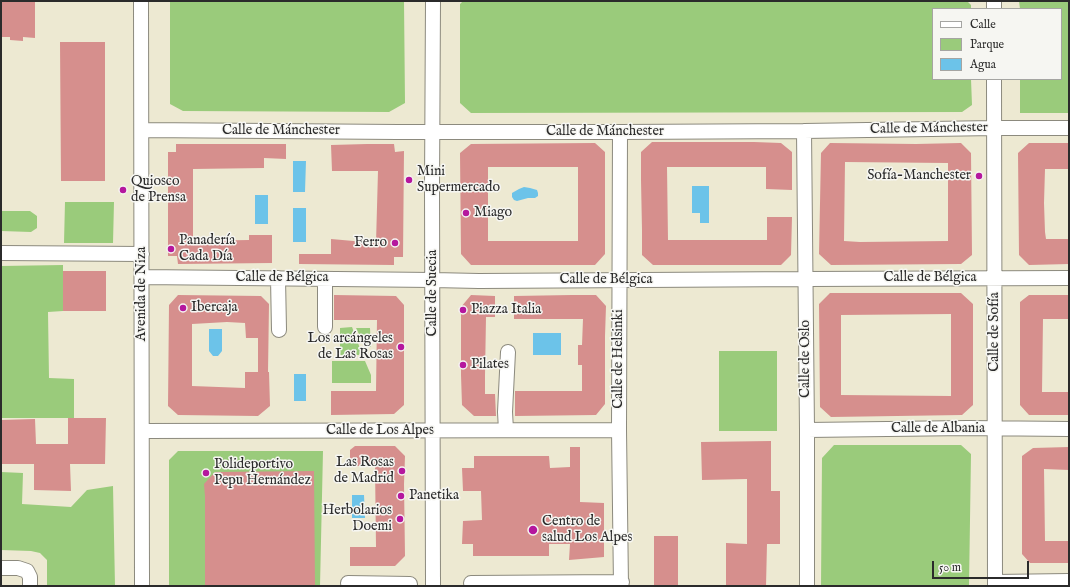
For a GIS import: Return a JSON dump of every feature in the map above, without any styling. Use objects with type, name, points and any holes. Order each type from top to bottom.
[{"type":"street","name":"Avenida de Niza","points":[[141,1],[142,586]]},
{"type":"street","name":"Calle de Suecia","points":[[432,586],[434,1]]},
{"type":"street","name":"Calle de Sofía","points":[[994,80],[995,584]]},
{"type":"street","name":"Calle de Mánchester","points":[[142,130],[620,132],[1069,128]]},
{"type":"street","name":"Calle de Oslo","points":[[804,131],[807,586]]},
{"type":"street","name":"Calle de Helsinki","points":[[620,132],[618,430],[622,584]]},
{"type":"street","points":[[1,253],[142,254]]},
{"type":"street","name":"Calle de Bélgica","points":[[142,277],[479,281],[806,278],[1069,278]]},
{"type":"street","points":[[278,278],[279,330]]},
{"type":"street","points":[[325,279],[325,327]]},
{"type":"street","points":[[506,430],[505,412],[508,352]]},
{"type":"street","name":"Calle de Albania","points":[[807,430],[995,428],[1069,429]]},
{"type":"street","name":"Calle de Los Alpes","points":[[142,431],[618,430]]},
{"type":"street","points":[[1,568],[18,568],[27,571],[30,577],[30,586]]},
{"type":"street","points":[[995,584],[1069,581]]},
{"type":"street","points":[[348,583],[410,584]]},
{"type":"street","points":[[471,583],[622,584]]},
{"type":"green space","points":[[170,1],[404,1],[405,103],[389,112],[183,111],[170,104]]},
{"type":"green space","points":[[463,1],[967,1],[971,5],[971,8],[932,8],[932,80],[971,80],[972,105],[962,112],[471,113],[460,103],[460,4]]},
{"type":"green space","points":[[1019,1],[1069,1],[1069,113],[1020,113],[1020,80],[1062,80],[1062,8],[1020,8]]},
{"type":"green space","points":[[65,202],[114,202],[113,243],[64,243]]},
{"type":"green space","points":[[1,211],[30,211],[37,216],[37,228],[31,232],[1,231]]},
{"type":"green space","points":[[63,265],[63,311],[48,312],[49,378],[74,379],[74,418],[2,418],[1,266]]},
{"type":"green space","points":[[352,327],[361,351],[359,355],[340,355],[340,328]]},
{"type":"green space","points":[[356,328],[370,328],[371,347],[365,347]]},
{"type":"green space","points":[[719,351],[777,351],[777,431],[719,431]]},
{"type":"green space","points":[[332,361],[365,361],[371,375],[371,383],[332,383]]},
{"type":"green space","points":[[834,445],[961,445],[971,454],[969,586],[821,586],[822,458]]},
{"type":"green space","points":[[178,451],[323,451],[320,586],[169,586],[169,460]]},
{"type":"green space","points":[[1,472],[23,473],[22,504],[71,507],[87,490],[113,486],[115,586],[47,586],[47,560],[40,553],[31,551],[1,550]]},
{"type":"water","points":[[293,161],[306,161],[305,192],[293,192]]},
{"type":"water","points":[[692,186],[709,186],[709,223],[700,223],[700,213],[692,213]]},
{"type":"water","points":[[524,187],[537,190],[538,196],[535,198],[517,201],[514,200],[512,193]]},
{"type":"water","points":[[255,195],[268,195],[268,224],[255,224]]},
{"type":"water","points":[[293,208],[306,208],[306,242],[293,242]]},
{"type":"water","points":[[209,329],[222,329],[222,351],[218,356],[213,356],[209,351]]},
{"type":"water","points":[[533,333],[561,333],[561,355],[533,355]]},
{"type":"water","points":[[294,374],[306,374],[306,401],[294,401]]},
{"type":"water","points":[[352,495],[364,495],[365,518],[352,518]]},
{"type":"building","points":[[1,1],[35,1],[35,38],[23,37],[23,41],[10,40],[10,37],[1,37]]},
{"type":"building","points":[[60,42],[105,42],[105,181],[61,181]]},
{"type":"building","points":[[652,142],[781,143],[792,152],[792,190],[766,189],[766,167],[667,167],[668,240],[767,240],[767,217],[792,217],[791,255],[781,265],[653,265],[642,255],[641,180],[641,152]]},
{"type":"building","points":[[595,143],[605,152],[605,254],[595,265],[471,265],[461,254],[460,153],[471,144]],"holes":[[[488,167],[578,167],[578,241],[488,241]]]},
{"type":"building","points":[[830,143],[961,143],[971,153],[972,255],[961,264],[831,265],[819,254],[821,153]],"holes":[[[845,162],[948,163],[948,241],[844,241]]]},
{"type":"building","points":[[1029,143],[1069,143],[1069,169],[1045,169],[1044,203],[1046,239],[1069,239],[1069,264],[1029,265],[1019,255],[1018,153]]},
{"type":"building","points":[[176,144],[286,144],[286,159],[264,158],[264,168],[193,169],[193,241],[249,240],[249,235],[272,235],[272,263],[178,264],[177,256],[168,256],[168,152],[176,152]]},
{"type":"building","points":[[394,144],[395,152],[404,151],[403,257],[394,257],[394,265],[299,264],[299,254],[331,254],[331,239],[376,243],[378,171],[332,171],[331,145]]},
{"type":"building","points":[[63,271],[106,271],[106,311],[63,311]]},
{"type":"building","points":[[830,293],[961,293],[973,304],[973,405],[962,415],[831,417],[820,407],[819,304]],"holes":[[[951,314],[951,396],[841,395],[841,315]]]},
{"type":"building","points":[[178,295],[261,296],[269,304],[268,372],[270,406],[258,416],[178,415],[168,406],[169,305]],"holes":[[[227,322],[245,323],[246,338],[258,338],[258,372],[245,372],[245,388],[192,386],[192,324]]]},
{"type":"building","points":[[334,295],[396,296],[404,305],[404,405],[394,414],[331,415],[331,391],[376,391],[377,320],[334,320]]},
{"type":"building","points":[[471,295],[495,296],[495,317],[486,317],[485,394],[495,394],[496,416],[474,416],[462,405],[461,307]]},
{"type":"building","points":[[596,295],[606,306],[605,404],[596,415],[515,416],[515,391],[582,391],[582,365],[578,365],[578,345],[582,345],[583,319],[514,319],[514,296]]},
{"type":"building","points":[[1029,295],[1069,295],[1069,319],[1043,319],[1042,392],[1069,392],[1069,415],[1029,415],[1020,405],[1020,302]]},
{"type":"building","points":[[68,418],[106,418],[105,464],[70,464],[71,491],[34,490],[34,464],[1,464],[1,420],[35,419],[36,444],[68,444]]},
{"type":"building","points":[[771,441],[771,491],[780,491],[780,544],[767,544],[766,586],[726,586],[726,543],[747,544],[747,479],[702,480],[701,442]]},
{"type":"building","points":[[355,446],[395,446],[405,456],[405,556],[395,566],[350,566],[350,547],[376,547],[375,466],[350,466],[350,450]]},
{"type":"building","name":"Centro de salud Los Alpes","points":[[570,447],[580,447],[580,502],[604,503],[604,557],[569,560],[570,544],[549,544],[549,556],[473,556],[473,544],[462,544],[463,521],[482,520],[481,491],[463,491],[462,468],[474,468],[474,456],[549,456],[550,468],[570,467]]},
{"type":"building","points":[[1069,447],[1069,470],[1044,469],[1045,541],[1069,541],[1069,563],[1030,563],[1022,554],[1022,456],[1033,448]]},
{"type":"building","points":[[314,471],[315,586],[205,586],[204,484],[215,472]]},
{"type":"building","points":[[654,536],[678,536],[678,586],[654,586]]},
{"type":"place","name":"Sofía-Manchester","points":[[979,176]]},
{"type":"place","name":"Mini Supermercado","points":[[409,180]]},
{"type":"place","name":"Quiosco de Prensa","points":[[123,190]]},
{"type":"place","name":"Miago","points":[[466,213]]},
{"type":"place","name":"Ferro","points":[[395,243]]},
{"type":"place","name":"Panadería Cada Día","points":[[171,249]]},
{"type":"place","name":"Ibercaja","points":[[183,308]]},
{"type":"place","name":"Piazza Italia","points":[[463,310]]},
{"type":"place","name":"Los arcángeles de Las Rosas","points":[[401,347]]},
{"type":"place","name":"Pilates","points":[[463,365]]},
{"type":"place","name":"Las Rosas de Madrid","points":[[402,471]]},
{"type":"place","name":"Polideportivo Pepu Hernández","points":[[206,473]]},
{"type":"place","name":"Panetika","points":[[401,496]]},
{"type":"place","name":"Herbolarios Doemi","points":[[400,519]]},
{"type":"place","name":"Centro de salud Los Alpes","points":[[533,530]]}]
